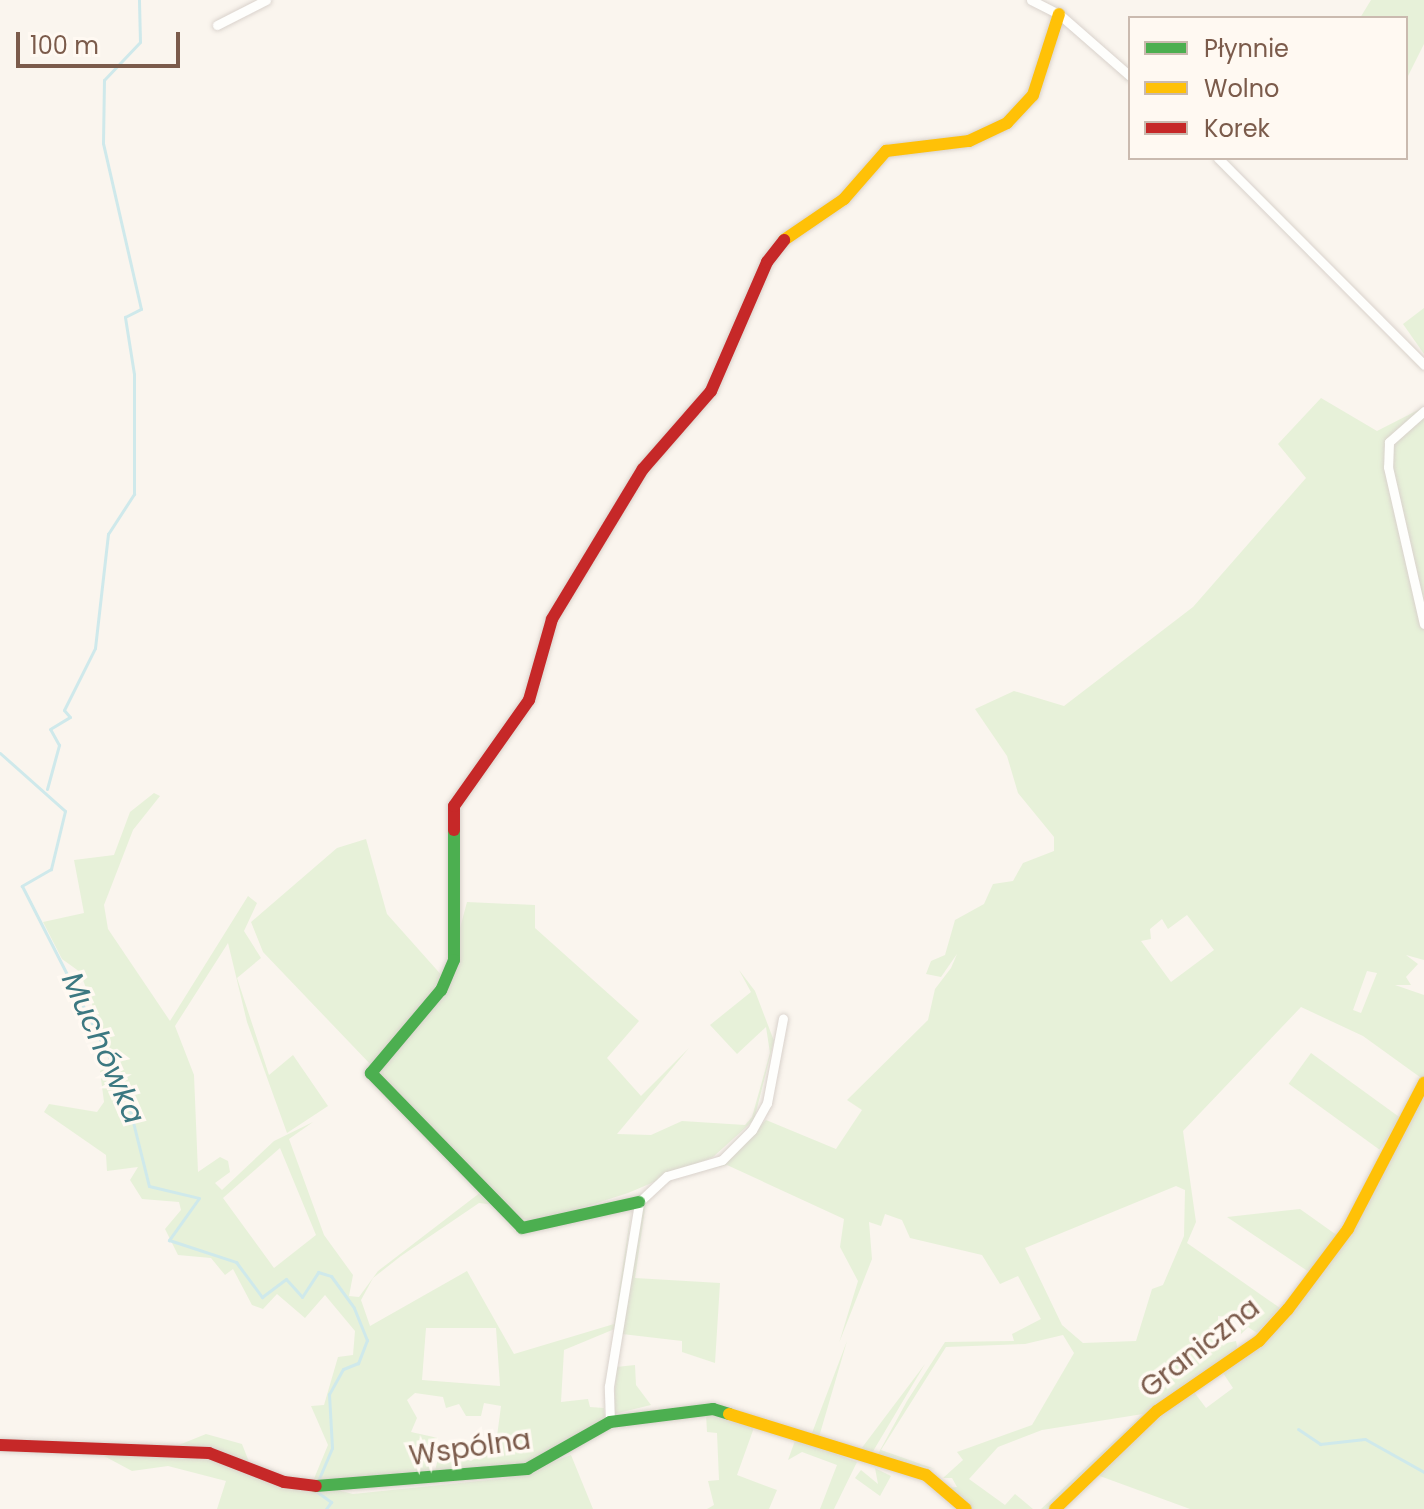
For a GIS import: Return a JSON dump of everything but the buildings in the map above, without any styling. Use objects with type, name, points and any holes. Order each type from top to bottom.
[{"type":"street","points":[[217,25],[266,0]]},
{"type":"street","points":[[1031,0],[1059,14],[1128,74]]},
{"type":"street","points":[[783,1018],[767,1103],[752,1130],[722,1160],[667,1176],[639,1202],[522,1228],[371,1073],[441,990],[454,960],[454,806],[529,700],[552,619],[601,533],[643,469],[711,391],[776,251],[844,199],[886,151],[969,141],[1007,123],[1033,95],[1059,14]]},
{"type":"street","points":[[1220,160],[1424,365]]},
{"type":"street","points":[[1424,411],[1389,442],[1388,467],[1424,624]]},
{"type":"street","name":"Graniczna","points":[[1055,1509],[1157,1411],[1259,1341],[1288,1309],[1348,1229],[1424,1083]]},
{"type":"street","points":[[610,1422],[609,1386],[639,1202]]},
{"type":"street","name":"Wspólna","points":[[0,1445],[209,1453],[324,1487],[527,1469],[610,1422],[713,1409],[748,1417],[926,1475],[966,1509]]},
{"type":"green space","points":[[1371,0],[1424,0],[1424,44],[1408,76],[1408,16],[1361,16]]},
{"type":"green space","points":[[1424,308],[1424,354],[1403,324]]},
{"type":"green space","points":[[1321,398],[1377,431],[1424,407],[1424,960],[1406,955],[1418,964],[1406,977],[1411,985],[1395,985],[1424,995],[1424,1080],[1363,1036],[1301,1007],[1183,1131],[1196,1222],[1187,1243],[1280,1308],[1257,1333],[1248,1327],[1241,1334],[1241,1319],[1218,1316],[1218,1345],[1236,1341],[1238,1351],[1175,1392],[1052,1509],[1041,1509],[1143,1414],[1042,1430],[998,1447],[969,1479],[1005,1505],[1015,1494],[1033,1509],[971,1509],[946,1488],[957,1487],[952,1478],[943,1478],[963,1460],[957,1452],[1032,1425],[1074,1353],[1063,1335],[1025,1344],[946,1347],[881,1450],[935,1469],[878,1458],[878,1454],[945,1342],[1014,1341],[1012,1334],[1041,1319],[1018,1276],[1000,1284],[982,1255],[910,1238],[902,1220],[885,1214],[881,1226],[869,1222],[872,1259],[839,1343],[858,1281],[840,1247],[844,1219],[727,1165],[673,1178],[646,1202],[635,1278],[720,1283],[715,1363],[682,1352],[682,1341],[622,1334],[643,1204],[652,1188],[675,1175],[724,1161],[766,1120],[836,1149],[862,1110],[847,1100],[928,1020],[935,989],[957,954],[941,977],[926,974],[931,961],[945,955],[955,920],[984,904],[993,884],[1013,881],[1023,863],[1054,851],[1054,837],[1018,793],[1007,756],[975,709],[1014,691],[1064,706],[1193,607],[1306,478],[1278,444]],"holes":[[[1187,915],[1214,950],[1171,982],[1141,941],[1151,939],[1150,929],[1162,919],[1168,929]],[[1367,971],[1377,973],[1361,1013],[1353,1010]],[[1176,1186],[1185,1190],[1184,1236],[1163,1285],[1152,1289],[1136,1341],[1083,1343],[1062,1325],[1025,1248]]]},
{"type":"green space","points":[[154,793],[160,796],[133,830],[104,905],[108,929],[170,1021],[248,896],[257,903],[244,931],[261,958],[237,978],[269,1075],[293,1055],[328,1106],[287,1133],[247,1022],[228,943],[175,1026],[194,1075],[198,1172],[220,1157],[228,1161],[230,1172],[215,1183],[222,1190],[274,1141],[313,1122],[289,1139],[324,1235],[353,1275],[349,1296],[359,1297],[378,1271],[481,1192],[495,1205],[479,1203],[401,1256],[373,1278],[361,1300],[370,1326],[467,1271],[514,1354],[614,1324],[632,1206],[617,1328],[564,1350],[561,1402],[588,1399],[590,1407],[604,1408],[605,1419],[538,1461],[434,1475],[440,1450],[471,1461],[496,1444],[501,1406],[484,1403],[481,1416],[466,1416],[459,1404],[446,1408],[443,1397],[415,1393],[407,1400],[417,1418],[411,1432],[438,1438],[428,1475],[313,1481],[328,1445],[311,1406],[324,1405],[338,1357],[353,1355],[355,1331],[325,1295],[305,1318],[277,1294],[263,1309],[252,1305],[233,1269],[225,1275],[211,1258],[178,1255],[165,1229],[181,1210],[179,1202],[142,1199],[130,1180],[138,1167],[107,1171],[106,1155],[44,1112],[49,1104],[97,1112],[104,1102],[100,1071],[114,1063],[80,972],[62,959],[43,922],[84,913],[74,860],[114,855],[130,812]],"holes":[[[280,1148],[316,1235],[274,1268],[223,1198]],[[426,1328],[496,1328],[500,1386],[422,1380]]]},
{"type":"green space","points":[[366,839],[387,914],[444,978],[372,1066],[263,952],[251,922],[337,848]]},
{"type":"green space","points":[[467,902],[535,905],[535,928],[639,1021],[607,1058],[641,1096],[689,1048],[617,1134],[651,1135],[682,1121],[745,1125],[752,1117],[770,1053],[766,1027],[737,1054],[710,1025],[751,992],[739,970],[755,991],[774,1041],[754,1120],[713,1157],[628,1193],[538,1222],[518,1218],[379,1074],[444,988]]},
{"type":"green space","points":[[1311,1053],[1402,1119],[1379,1150],[1289,1084]]},
{"type":"green space","points":[[1424,1092],[1424,1509],[1190,1509],[1097,1475],[1191,1388],[1206,1408],[1233,1388],[1221,1370],[1293,1309]]},
{"type":"green space","points":[[1300,1209],[1338,1236],[1293,1297],[1309,1272],[1227,1217]]},
{"type":"green space","points":[[847,1341],[819,1437],[861,1449],[925,1364],[872,1453],[813,1438],[812,1433]]},
{"type":"green space","points":[[635,1365],[636,1385],[651,1405],[614,1414],[616,1367]]},
{"type":"green space","points":[[706,1414],[756,1422],[737,1475],[777,1490],[769,1509],[707,1509],[714,1505],[708,1481],[719,1480],[717,1433],[707,1432]]},
{"type":"green space","points":[[206,1434],[242,1444],[249,1462],[169,1449]]},
{"type":"green space","points":[[796,1438],[857,1462],[834,1509],[820,1509],[837,1465],[802,1452],[788,1460]]},
{"type":"green space","points":[[204,1455],[353,1494],[508,1478],[571,1455],[593,1509],[217,1509],[226,1481],[168,1466],[132,1471],[104,1456]]},
{"type":"green space","points":[[875,1468],[891,1476],[880,1496],[855,1478],[861,1470],[878,1484]]},
{"type":"waterway","points":[[47,789],[59,745],[50,729],[70,717],[64,710],[95,648],[108,534],[134,494],[134,374],[125,317],[141,309],[103,143],[104,80],[140,42],[139,0]]},
{"type":"waterway","name":"Muchówka","points":[[0,753],[65,811],[51,869],[22,886],[124,1086],[149,1186],[199,1198],[169,1240],[236,1262],[262,1297],[286,1279],[302,1297],[318,1272],[331,1276],[354,1308],[367,1340],[358,1363],[343,1369],[329,1394],[332,1448],[317,1483]]},
{"type":"waterway","points":[[1298,1429],[1320,1444],[1365,1439],[1424,1472]]},
{"type":"waterway","name":"Muchówka","points":[[316,1491],[331,1502],[326,1509]]},
{"type":"traffic: fast","points":[[454,830],[454,960],[441,990],[371,1073],[522,1228],[639,1202]]},
{"type":"traffic: fast","points":[[316,1486],[527,1469],[610,1422],[713,1409],[729,1414]]},
{"type":"traffic: slow","points":[[784,240],[844,199],[886,151],[969,141],[1007,123],[1033,95],[1059,14]]},
{"type":"traffic: slow","points":[[1055,1509],[1157,1411],[1259,1341],[1288,1309],[1348,1229],[1424,1083]]},
{"type":"traffic: slow","points":[[729,1414],[926,1475],[966,1509]]},
{"type":"traffic: jam","points":[[454,830],[454,806],[529,700],[552,619],[643,469],[711,391],[767,262],[784,240]]},
{"type":"traffic: jam","points":[[0,1445],[209,1453],[284,1482],[316,1486]]}]
